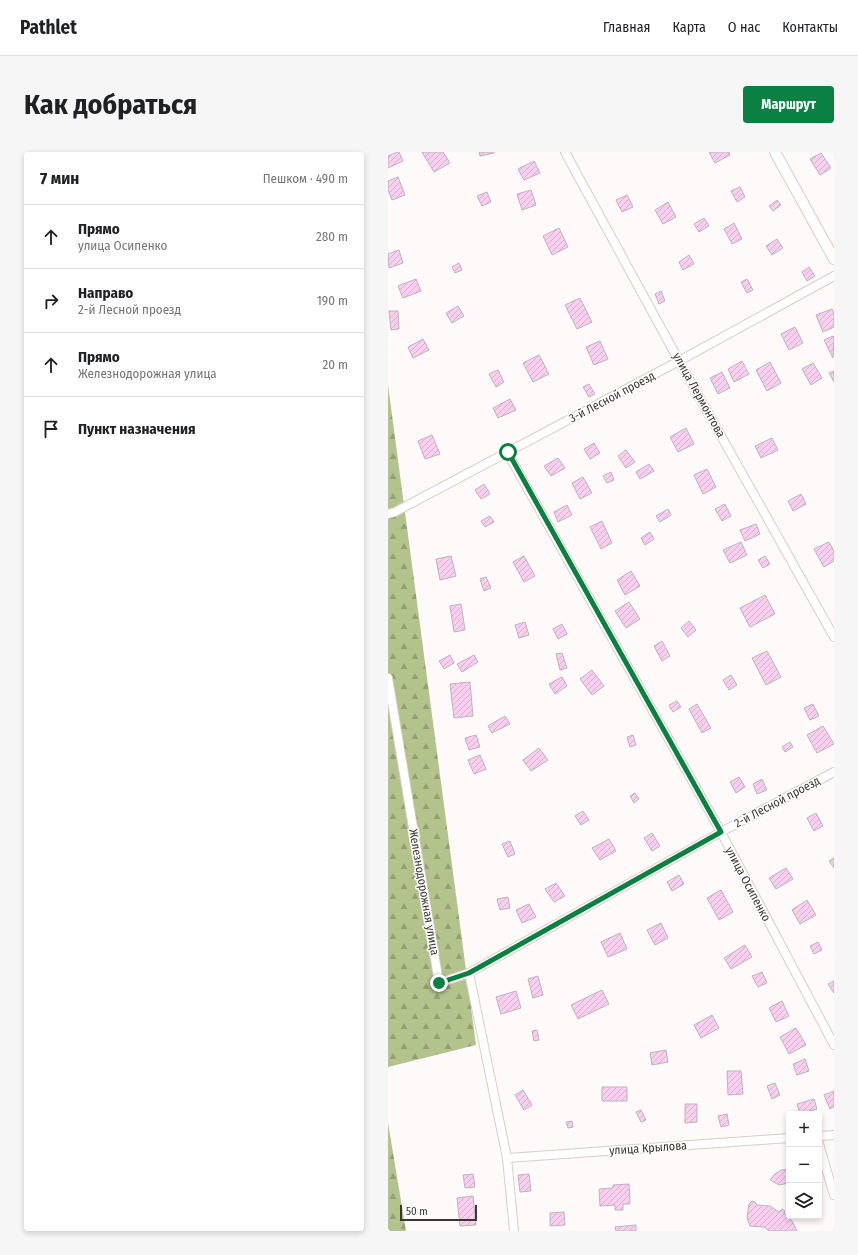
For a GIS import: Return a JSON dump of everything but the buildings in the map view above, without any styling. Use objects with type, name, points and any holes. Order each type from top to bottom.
[{"type":"street","name":"улица Лермонтова","points":[[565,152],[679,361],[834,637]]},
{"type":"street","points":[[775,152],[834,259]]},
{"type":"street","name":"3-й Лесной проезд","points":[[388,514],[395,512],[679,361],[834,276]]},
{"type":"street","name":"улица Осипенко","points":[[508,452],[721,832],[834,1045]]},
{"type":"street","name":"Железнодорожная улица","points":[[388,678],[439,983],[469,973]]},
{"type":"street","name":"2-й Лесной проезд","points":[[469,973],[721,832],[834,772]]},
{"type":"street","points":[[469,973],[507,1158],[514,1231]]},
{"type":"street","points":[[822,1136],[834,1134]]},
{"type":"street","name":"улица Крылова","points":[[507,1158],[786,1138]]},
{"type":"street","points":[[820,1147],[834,1195]]},
{"type":"green space","points":[[388,385],[476,1045],[388,1067]]},
{"type":"green space","points":[[388,1123],[406,1231],[388,1231]]},
{"type":"route","points":[[439,983],[469,973],[721,832],[508,452]]}]
